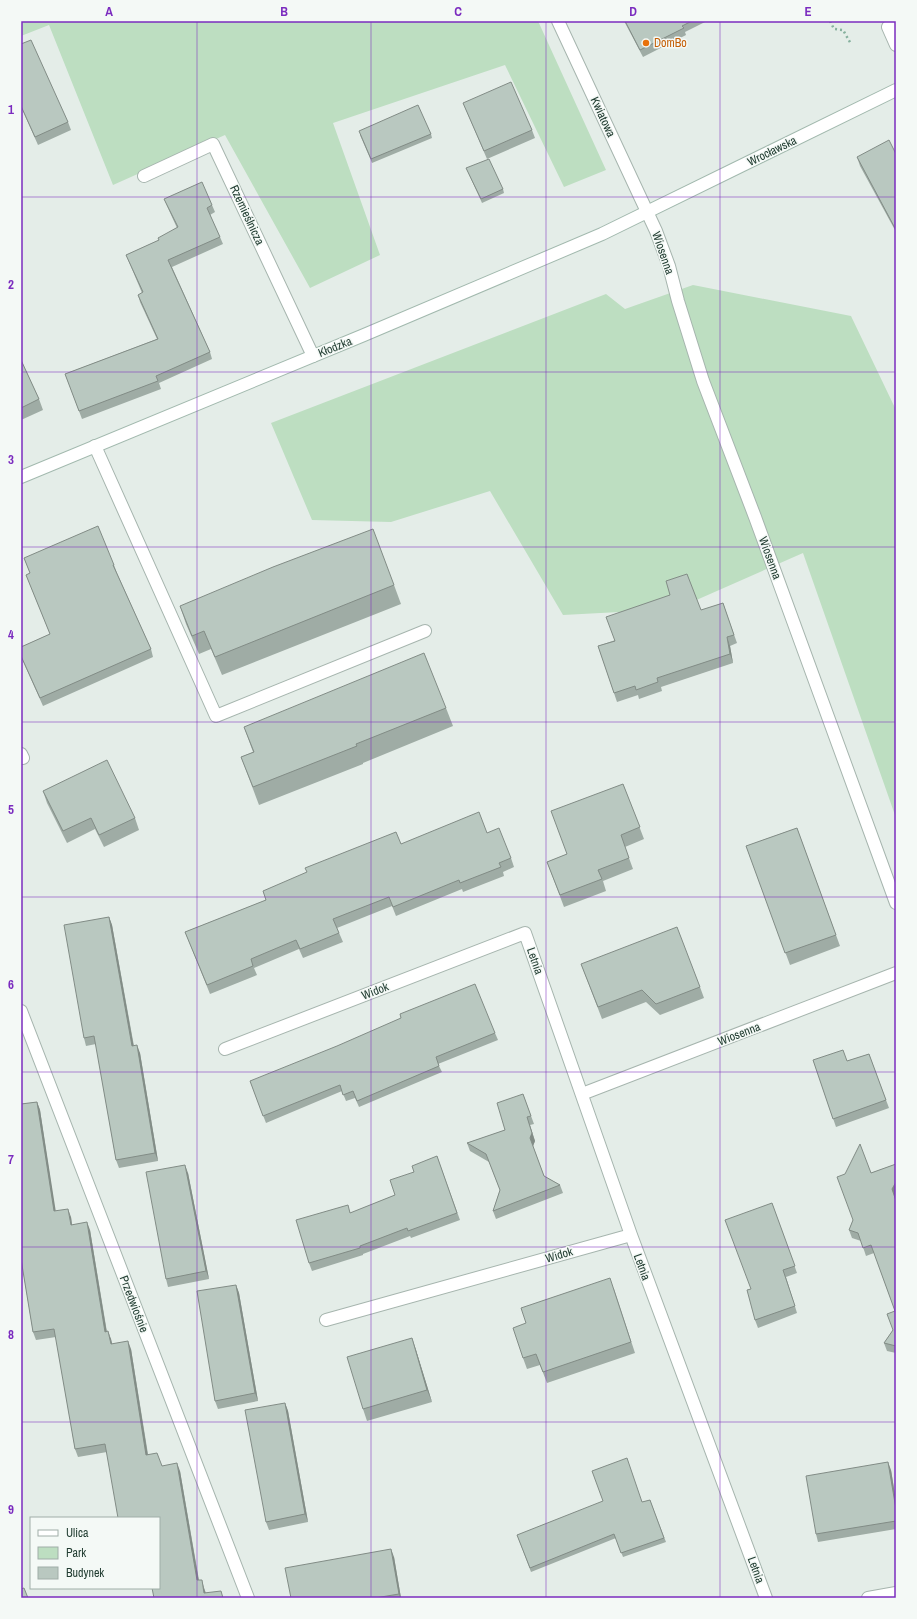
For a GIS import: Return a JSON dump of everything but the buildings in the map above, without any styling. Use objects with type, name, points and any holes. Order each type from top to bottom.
[{"type":"street","name":"Kwiatowa","points":[[558,21],[648,212]]},
{"type":"street","points":[[896,23],[888,27],[896,45]]},
{"type":"street","name":"Wrocławska","points":[[648,212],[896,90]]},
{"type":"street","name":"Rzemieślnicza","points":[[144,176],[213,144],[312,356]]},
{"type":"street","name":"Kłodzka","points":[[21,478],[602,234],[648,212]]},
{"type":"street","name":"Wiosenna","points":[[648,212],[669,266],[678,301],[703,381],[755,518],[896,904]]},
{"type":"street","points":[[95,446],[216,716],[424,631]]},
{"type":"street","name":"Widok","points":[[225,1049],[525,933]]},
{"type":"street","name":"Letnia","points":[[525,933],[630,1235],[766,1598]]},
{"type":"street","name":"Wiosenna","points":[[582,1094],[896,973]]},
{"type":"street","name":"Przedwiośnie","points":[[21,1011],[248,1598]]},
{"type":"street","name":"Widok","points":[[326,1320],[630,1235]]},
{"type":"street","points":[[868,1598],[896,1593]]},
{"type":"path","points":[[830,21],[834,29],[843,30],[851,44]]},
{"type":"green space","points":[[21,21],[538,21],[606,170],[564,187],[505,65],[333,123],[380,255],[310,288],[225,135],[113,185],[49,25],[21,36]]},
{"type":"green space","points":[[693,285],[851,316],[896,410],[896,818],[803,553],[676,609],[563,615],[490,491],[391,522],[312,520],[271,423],[606,294],[625,309]]},
{"type":"place","name":"DomBo","points":[[646,43]]}]
